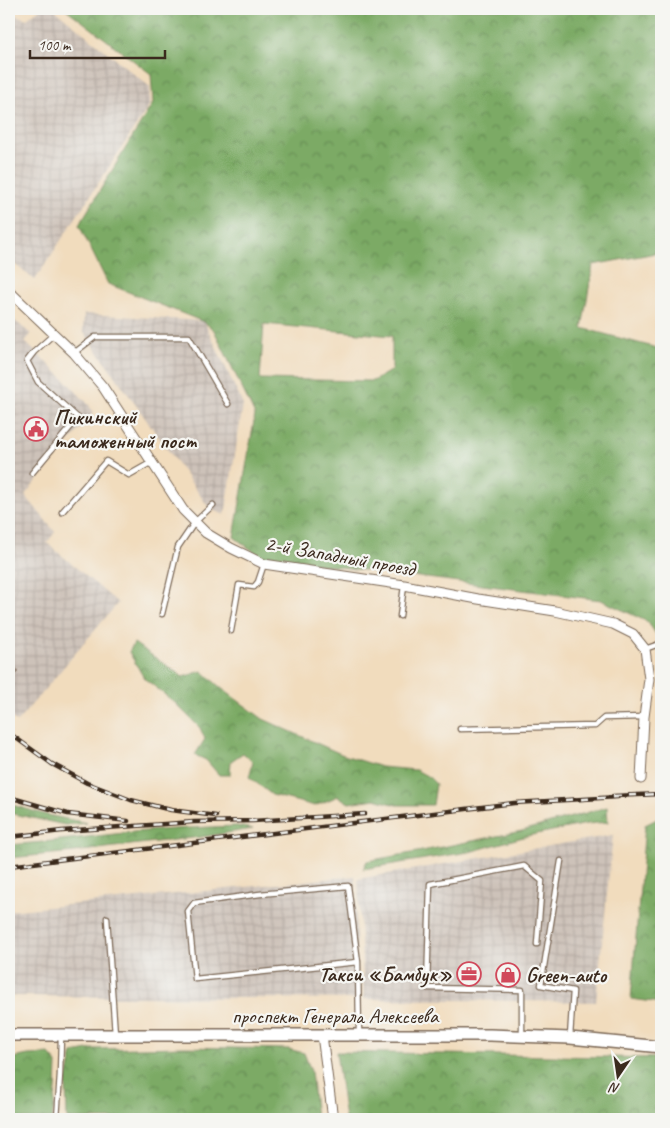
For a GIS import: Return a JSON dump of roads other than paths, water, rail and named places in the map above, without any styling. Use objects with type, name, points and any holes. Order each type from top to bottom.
[{"type":"main road","name":"проспект Генерала Алексеева","points":[[9,1035],[490,1035],[570,1038],[661,1047]]},
{"type":"street","name":"2-й Западный проезд","points":[[9,292],[74,354],[103,387],[183,510],[206,533],[231,548],[264,564],[404,585],[478,600],[554,611],[613,624],[633,634],[645,649]]},
{"type":"street","points":[[641,779],[644,717],[649,679],[645,649]]},
{"type":"street","points":[[322,1035],[332,1119]]},
{"type":"lane","points":[[32,473],[78,418],[38,382],[26,361],[54,334]]},
{"type":"lane","points":[[74,354],[95,337],[189,337],[228,404]]},
{"type":"lane","points":[[62,512],[106,461],[129,474],[152,462]]},
{"type":"lane","points":[[162,614],[178,547],[195,522],[213,505]]},
{"type":"lane","points":[[232,631],[239,585],[254,587],[258,582],[264,564]]},
{"type":"lane","points":[[400,616],[404,585]]},
{"type":"lane","points":[[645,649],[659,644],[661,641]]},
{"type":"lane","points":[[9,667],[14,671]]},
{"type":"lane","points":[[460,729],[596,726],[604,718],[644,717]]},
{"type":"lane","points":[[561,861],[541,985],[572,991],[570,1038]]},
{"type":"lane","points":[[522,1037],[522,990],[426,988],[430,884],[524,866],[542,881],[537,944]]},
{"type":"lane","points":[[358,962],[194,979],[188,911],[194,903],[260,894],[348,886],[358,962],[359,1035]]},
{"type":"lane","points":[[107,918],[115,1035]]},
{"type":"lane","points":[[56,1119],[61,1035]]},
{"type":"railway","points":[[9,733],[52,764],[87,783],[131,800],[171,810],[216,816]]},
{"type":"railway","points":[[613,796],[661,794]]},
{"type":"railway","points":[[9,797],[68,814],[128,821]]},
{"type":"railway","points":[[9,866],[514,803],[618,797]]},
{"type":"railway","points":[[9,837],[62,831],[194,822],[253,821],[365,814]]},
{"type":"place","name":"Пикинский таможенный пост","points":[[36,429]]},
{"type":"place","name":"Такси «Бамбук»","points":[[469,974]]},
{"type":"place","name":"Green-auto","points":[[508,975]]}]
